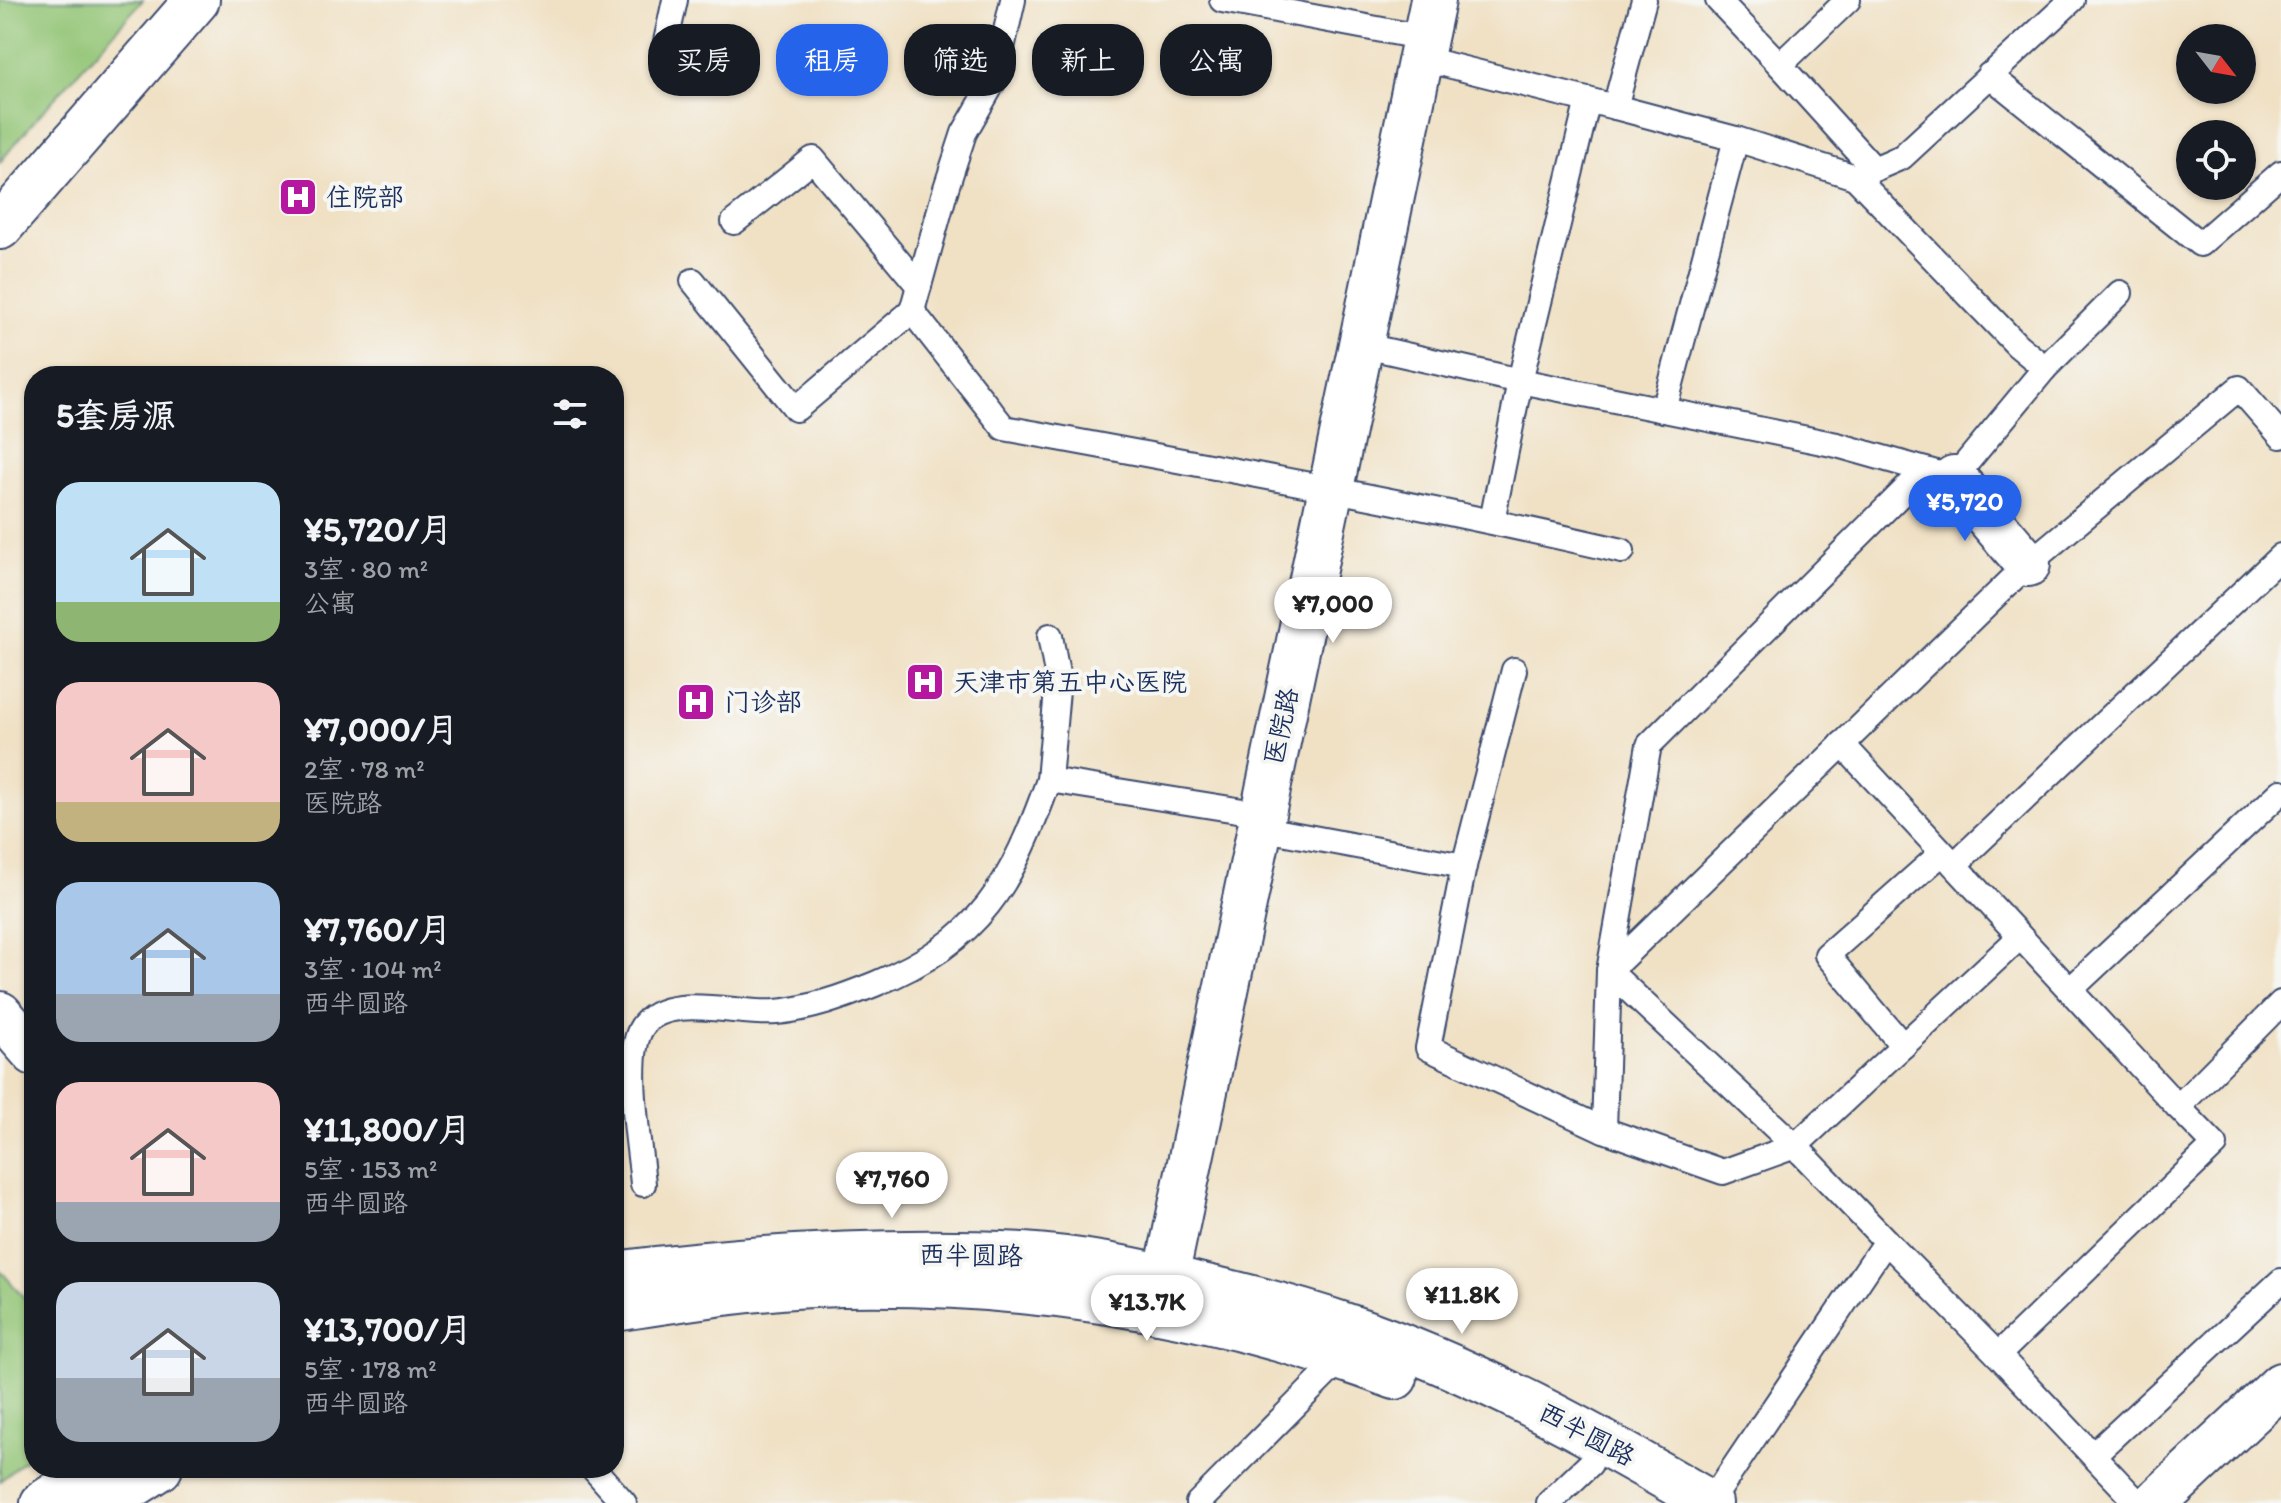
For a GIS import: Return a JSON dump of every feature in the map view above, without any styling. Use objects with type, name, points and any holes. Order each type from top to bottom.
[{"type":"street","points":[[0,227],[197,0]]},
{"type":"street","name":"医院路","points":[[1163,1294],[1426,32]]},
{"type":"street","points":[[1940,474],[2028,564]]},
{"type":"street","points":[[0,1014],[24,1042]]},
{"type":"street","name":"西半圆路","points":[[624,1273],[717,1261],[903,1254],[1024,1255],[1108,1265],[1163,1294],[1251,1331],[1343,1357],[1509,1423],[1590,1464],[1657,1503]]},
{"type":"street","name":"西半圆路","points":[[624,1307],[709,1294],[812,1285],[903,1285],[1252,1298],[1348,1327],[1426,1358],[1601,1440],[1710,1503]]},
{"type":"street","points":[[2155,1503],[2281,1385]]},
{"type":"street","points":[[2194,1503],[2281,1422]]},
{"type":"street","points":[[43,1503],[81,1478]]},
{"type":"street","points":[[106,1503],[145,1478]]},
{"type":"lane","points":[[670,24],[675,0]]},
{"type":"lane","points":[[693,281],[796,409],[912,311],[964,133],[995,79],[1013,0]]},
{"type":"lane","points":[[1222,0],[1426,32],[1588,100],[1865,173],[1902,157],[2072,0]]},
{"type":"lane","points":[[1615,107],[1644,0]]},
{"type":"lane","points":[[1718,0],[1780,65],[1865,173],[2017,345],[2045,368]]},
{"type":"lane","points":[[1780,65],[1848,0]]},
{"type":"lane","points":[[1989,75],[2200,244],[2281,173]]},
{"type":"lane","points":[[1492,521],[1520,381],[1588,100]]},
{"type":"lane","points":[[1664,410],[1736,139]]},
{"type":"lane","points":[[734,222],[813,159],[919,286]]},
{"type":"lane","points":[[1604,1130],[1609,971],[1649,745],[1940,474],[2120,293]]},
{"type":"lane","points":[[912,311],[1004,428],[1332,488],[1622,551]]},
{"type":"lane","points":[[1361,345],[1520,381],[1837,445],[1940,474]]},
{"type":"lane","points":[[1609,971],[2028,564],[2239,388],[2281,436]]},
{"type":"lane","points":[[1903,1046],[1827,955],[1948,859],[2281,556]]},
{"type":"lane","points":[[643,1184],[633,1085],[635,1044],[643,1025],[669,1009],[693,1006],[774,1012],[821,1005],[909,970],[948,946],[981,914],[1000,890],[1031,832],[1049,780],[1058,679],[1050,636]]},
{"type":"lane","points":[[1514,670],[1464,866],[1428,1048],[1604,1130],[1723,1172],[1795,1146],[2020,937]]},
{"type":"lane","points":[[1842,744],[2215,1145],[1998,1355]]},
{"type":"lane","points":[[1049,780],[1260,821],[1464,866]]},
{"type":"lane","points":[[2070,990],[2281,792]]},
{"type":"lane","points":[[1609,971],[1795,1146],[2138,1503]]},
{"type":"lane","points":[[2178,1107],[2281,1003]]},
{"type":"lane","points":[[1710,1503],[1886,1241]]},
{"type":"lane","points":[[2093,1455],[2281,1281]]},
{"type":"lane","points":[[1198,1503],[1343,1357]]},
{"type":"lane","points":[[1549,1503],[1590,1464]]},
{"type":"lane","points":[[602,1478],[624,1503]]},
{"type":"green space","points":[[0,0],[143,0],[0,162]]},
{"type":"green space","points":[[0,1270],[24,1298],[24,1461],[0,1481]]},
{"type":"place","name":"住院部","points":[[298,197]]},
{"type":"place","name":"天津市第五中心医院","points":[[925,682]]},
{"type":"place","name":"门诊部","points":[[696,702]]}]
